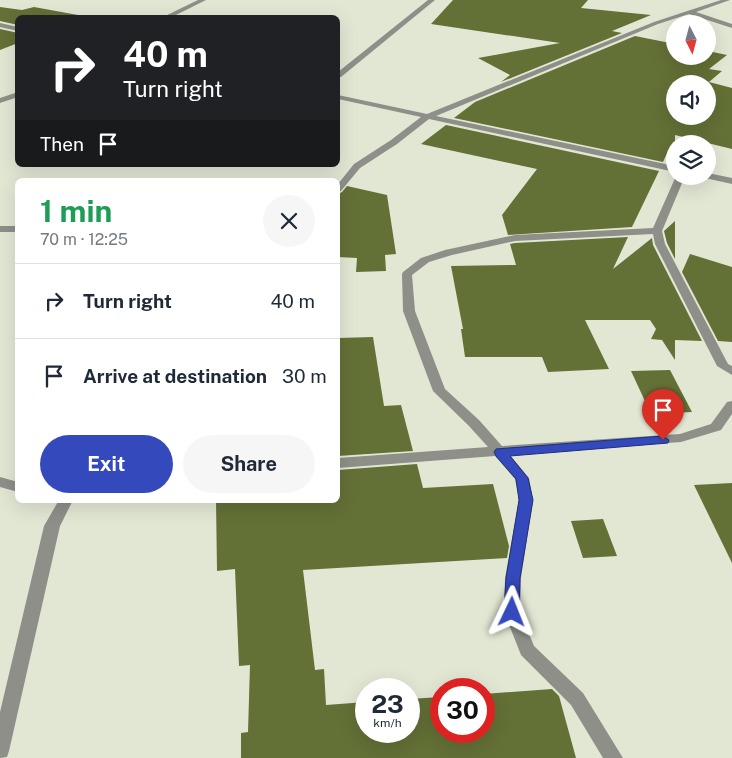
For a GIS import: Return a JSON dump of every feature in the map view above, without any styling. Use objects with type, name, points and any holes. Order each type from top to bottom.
[{"type":"street","points":[[170,15],[203,0]]},
{"type":"street","points":[[340,73],[432,0]]},
{"type":"street","points":[[340,187],[357,166],[394,142],[426,117],[656,23],[727,0]]},
{"type":"street","points":[[689,12],[732,26]]},
{"type":"street","points":[[0,25],[15,28]]},
{"type":"street","points":[[0,101],[15,95]]},
{"type":"street","points":[[340,97],[666,167]]},
{"type":"street","points":[[716,178],[732,181]]},
{"type":"street","points":[[677,185],[657,230],[660,244],[723,366],[732,371]]},
{"type":"street","points":[[0,229],[15,229]]},
{"type":"street","points":[[614,758],[577,699],[527,650],[512,612],[513,578],[526,500],[522,478],[474,423],[439,391],[410,311],[407,274],[425,260],[449,252],[515,238],[657,230]]},
{"type":"street","points":[[340,463],[681,438],[716,427],[732,405]]},
{"type":"street","points":[[0,482],[15,486]]},
{"type":"street","points":[[0,751],[52,526],[64,503]]},
{"type":"building","points":[[453,0],[588,0],[581,8],[651,15],[612,31],[622,33],[501,82],[510,75],[478,58],[560,43],[431,24]]},
{"type":"building","points":[[0,7],[22,10],[34,7],[78,15],[15,15],[15,24],[0,21]]},
{"type":"building","points":[[0,29],[15,32],[15,44],[0,50]]},
{"type":"building","points":[[635,36],[666,42],[666,65],[714,65],[709,69],[722,71],[716,76],[666,75],[666,125],[716,125],[716,84],[732,88],[732,149],[716,145],[716,135],[666,135],[666,155],[663,162],[454,118],[475,102]]},
{"type":"building","points":[[716,53],[727,55],[716,64]]},
{"type":"building","points":[[446,125],[659,171],[632,227],[508,235],[502,215],[537,169],[421,144]]},
{"type":"building","points":[[347,186],[387,195],[396,254],[385,255],[386,271],[356,272],[357,258],[340,257],[340,193]]},
{"type":"building","points":[[675,221],[675,259],[667,243],[664,231]]},
{"type":"building","points":[[628,237],[613,269],[652,238],[653,245],[702,341],[675,340],[675,360],[662,340],[651,339],[656,329],[650,320],[585,320],[609,369],[548,372],[542,357],[465,357],[461,329],[463,329],[451,266],[516,265],[510,244],[515,243]]},
{"type":"building","points":[[690,254],[732,267],[732,342],[718,341],[682,272]]},
{"type":"building","points":[[373,337],[384,406],[401,405],[413,451],[340,456],[340,338]]},
{"type":"building","points":[[670,370],[692,412],[651,414],[631,371]]},
{"type":"building","points":[[417,464],[423,488],[493,484],[509,546],[507,558],[303,570],[315,670],[324,669],[326,705],[355,703],[355,743],[420,743],[420,698],[430,698],[430,743],[495,743],[495,693],[552,689],[559,696],[576,758],[241,758],[241,733],[248,732],[250,665],[239,666],[235,569],[217,571],[216,503],[340,503],[340,470]]},
{"type":"building","points":[[732,483],[732,563],[694,485]]},
{"type":"building","points":[[603,519],[617,556],[583,558],[571,521]]},
{"type":"route","points":[[512,612],[513,578],[526,500],[522,478],[500,452],[663,440]]}]
